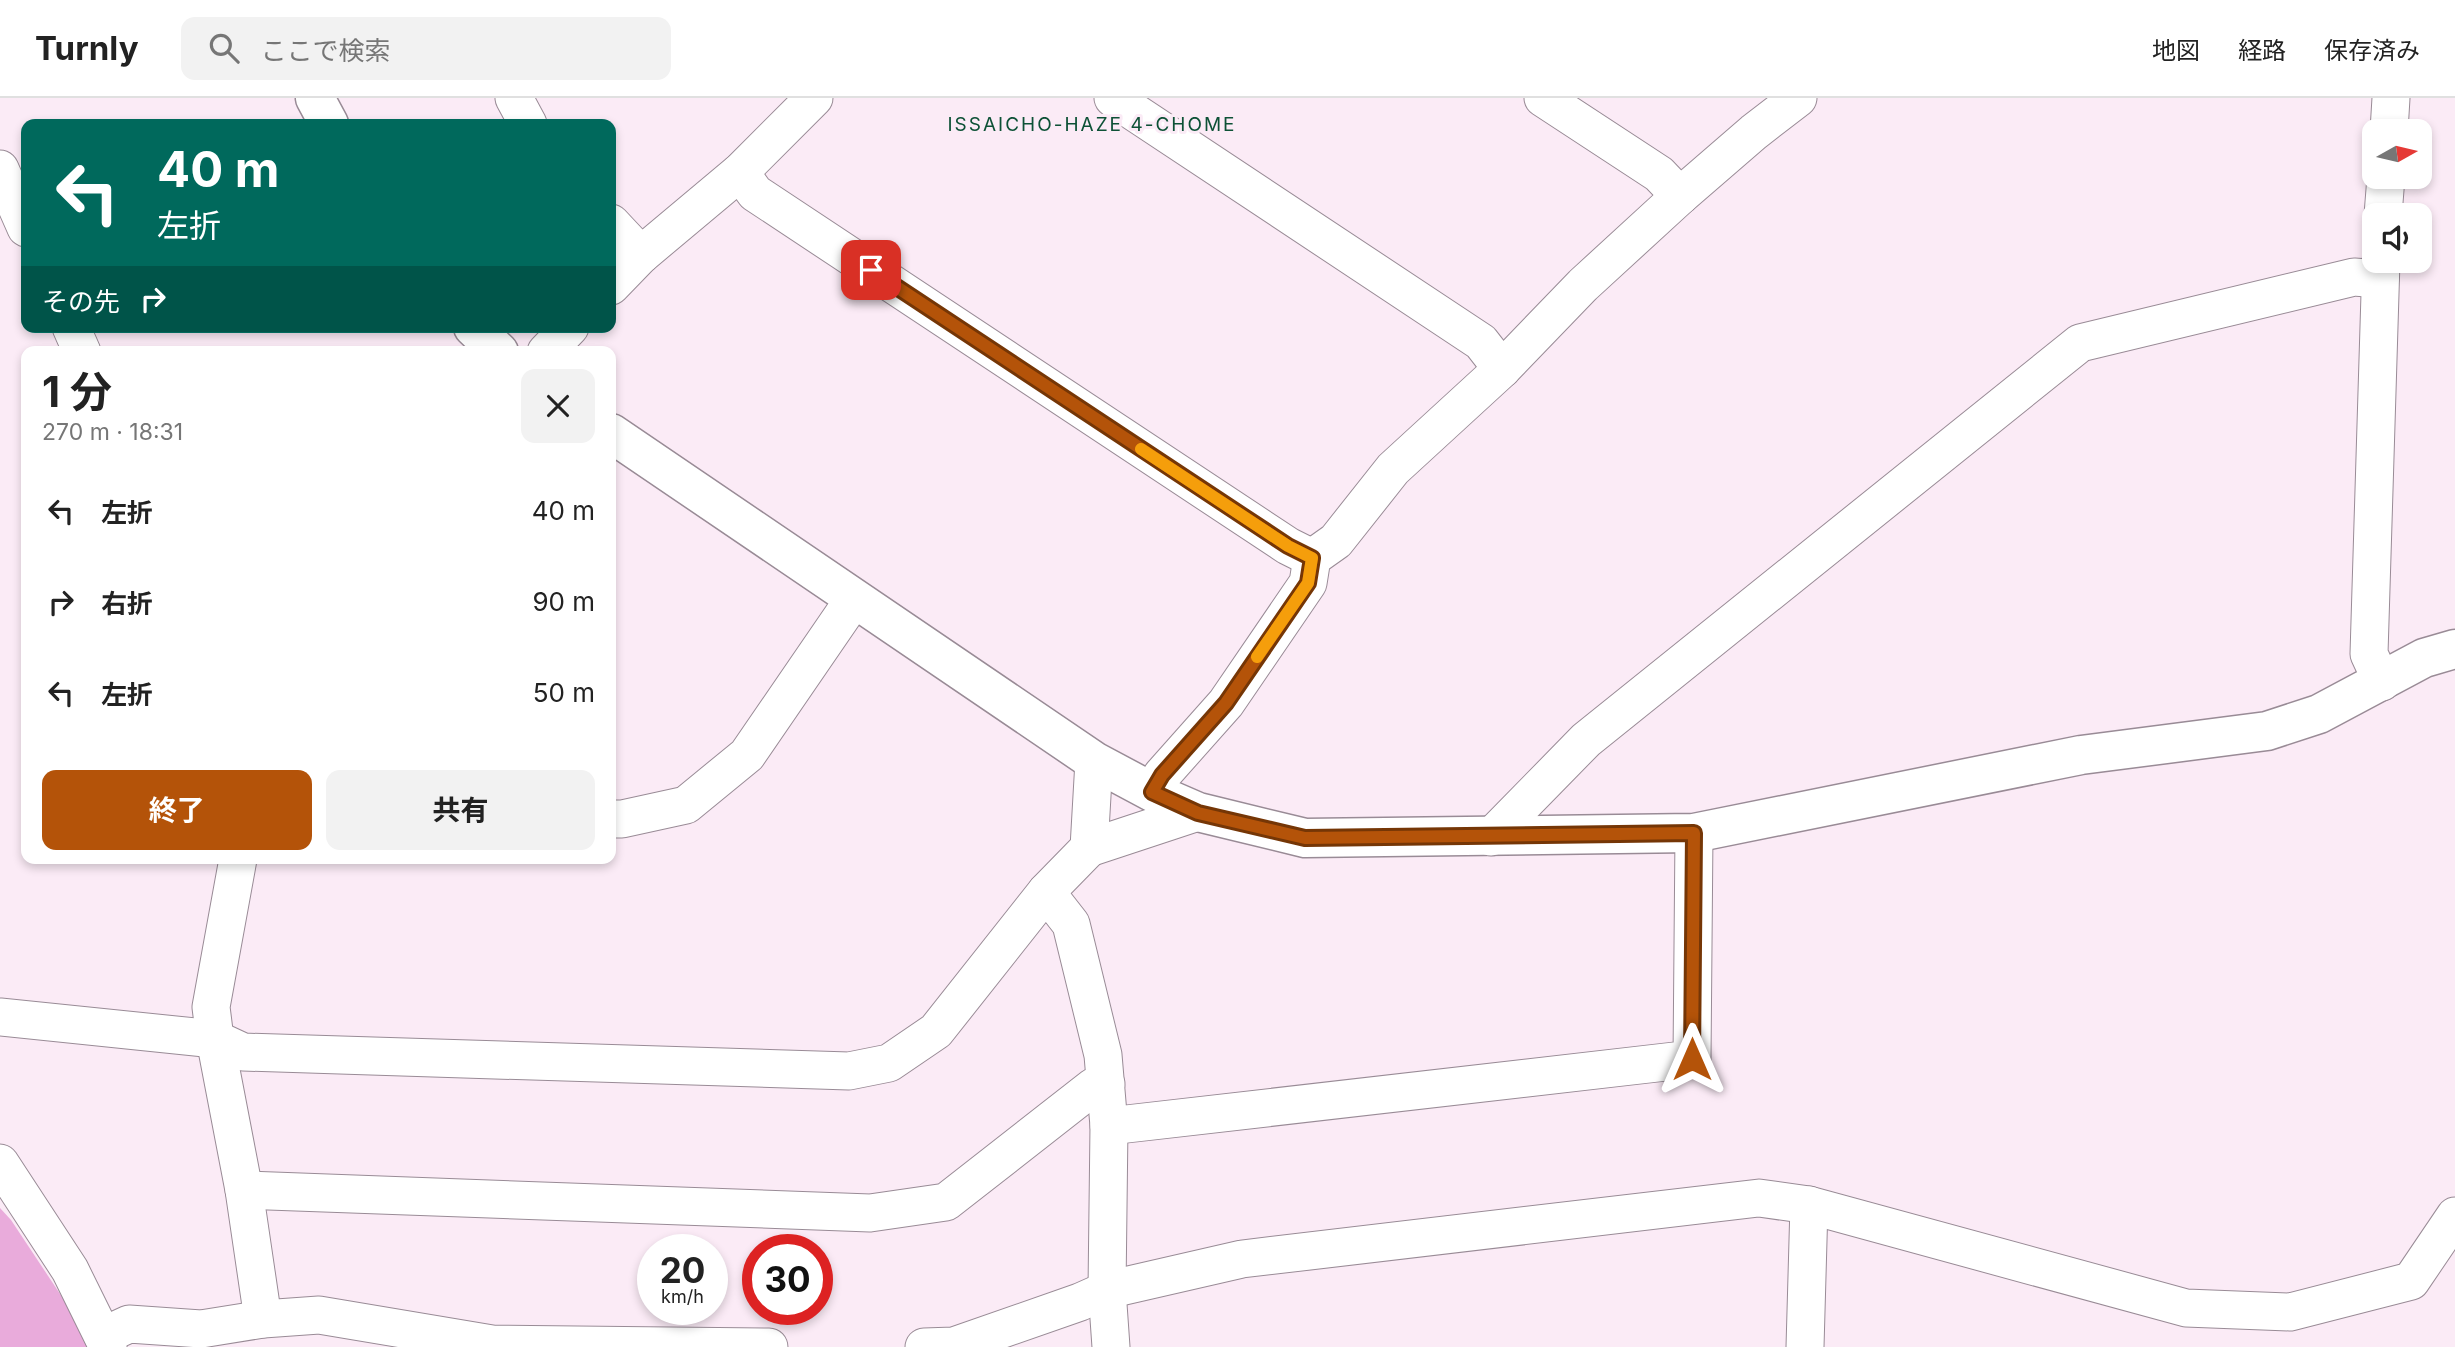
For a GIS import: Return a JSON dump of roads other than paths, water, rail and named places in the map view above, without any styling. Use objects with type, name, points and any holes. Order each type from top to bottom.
[{"type":"street","points":[[315,98],[326,119]]},
{"type":"street","points":[[514,98],[525,119]]},
{"type":"street","points":[[616,281],[641,255],[740,172],[814,98]]},
{"type":"street","points":[[1114,98],[1480,342],[1502,369]]},
{"type":"street","points":[[1543,98],[1659,174],[1680,196]]},
{"type":"street","points":[[1152,792],[1162,775],[1226,703],[1301,594],[1308,583],[1312,558],[1336,541],[1393,469],[1502,369],[1583,285],[1680,196],[1798,98]]},
{"type":"street","points":[[2390,119],[2391,98]]},
{"type":"street","points":[[0,169],[21,217]]},
{"type":"street","points":[[740,172],[755,193],[1288,546],[1312,558]]},
{"type":"street","points":[[616,228],[641,255]]},
{"type":"street","points":[[1491,837],[1586,740],[2080,343],[2369,273]]},
{"type":"street","points":[[2380,273],[2370,654],[2382,682]]},
{"type":"street","points":[[552,346],[564,333]]},
{"type":"street","points":[[616,436],[1094,761],[1198,813],[1305,838],[1694,833],[2081,755],[2267,731],[2319,714],[2424,659],[2455,649]]},
{"type":"street","points":[[616,818],[686,805],[747,755],[854,599]]},
{"type":"street","points":[[1089,848],[1094,761]]},
{"type":"street","points":[[0,1017],[215,1039],[243,1052],[849,1071],[889,1063],[936,1031],[1046,892],[1089,848],[1198,813]]},
{"type":"street","points":[[1109,1126],[1692,1059],[1694,833]]},
{"type":"street","points":[[237,864],[211,1007],[244,1190],[263,1319]]},
{"type":"street","points":[[1046,892],[1071,924],[1103,1055],[1109,1126],[1107,1290],[1111,1347]]},
{"type":"street","points":[[244,1190],[870,1213],[946,1202],[1093,1087],[1106,1084]]},
{"type":"street","points":[[0,1163],[70,1270],[105,1342],[129,1324],[201,1329],[263,1319],[319,1315],[492,1344],[769,1347]]},
{"type":"street","points":[[924,1347],[954,1346],[1107,1290],[1242,1259],[1759,1199],[1809,1205],[2186,1308],[2290,1312],[2411,1281],[2455,1216]]},
{"type":"street","points":[[1805,1347],[1809,1205]]},
{"type":"district","name":"ISSAICHO-HAZE 4-CHOME","points":[[1092,124]]}]
